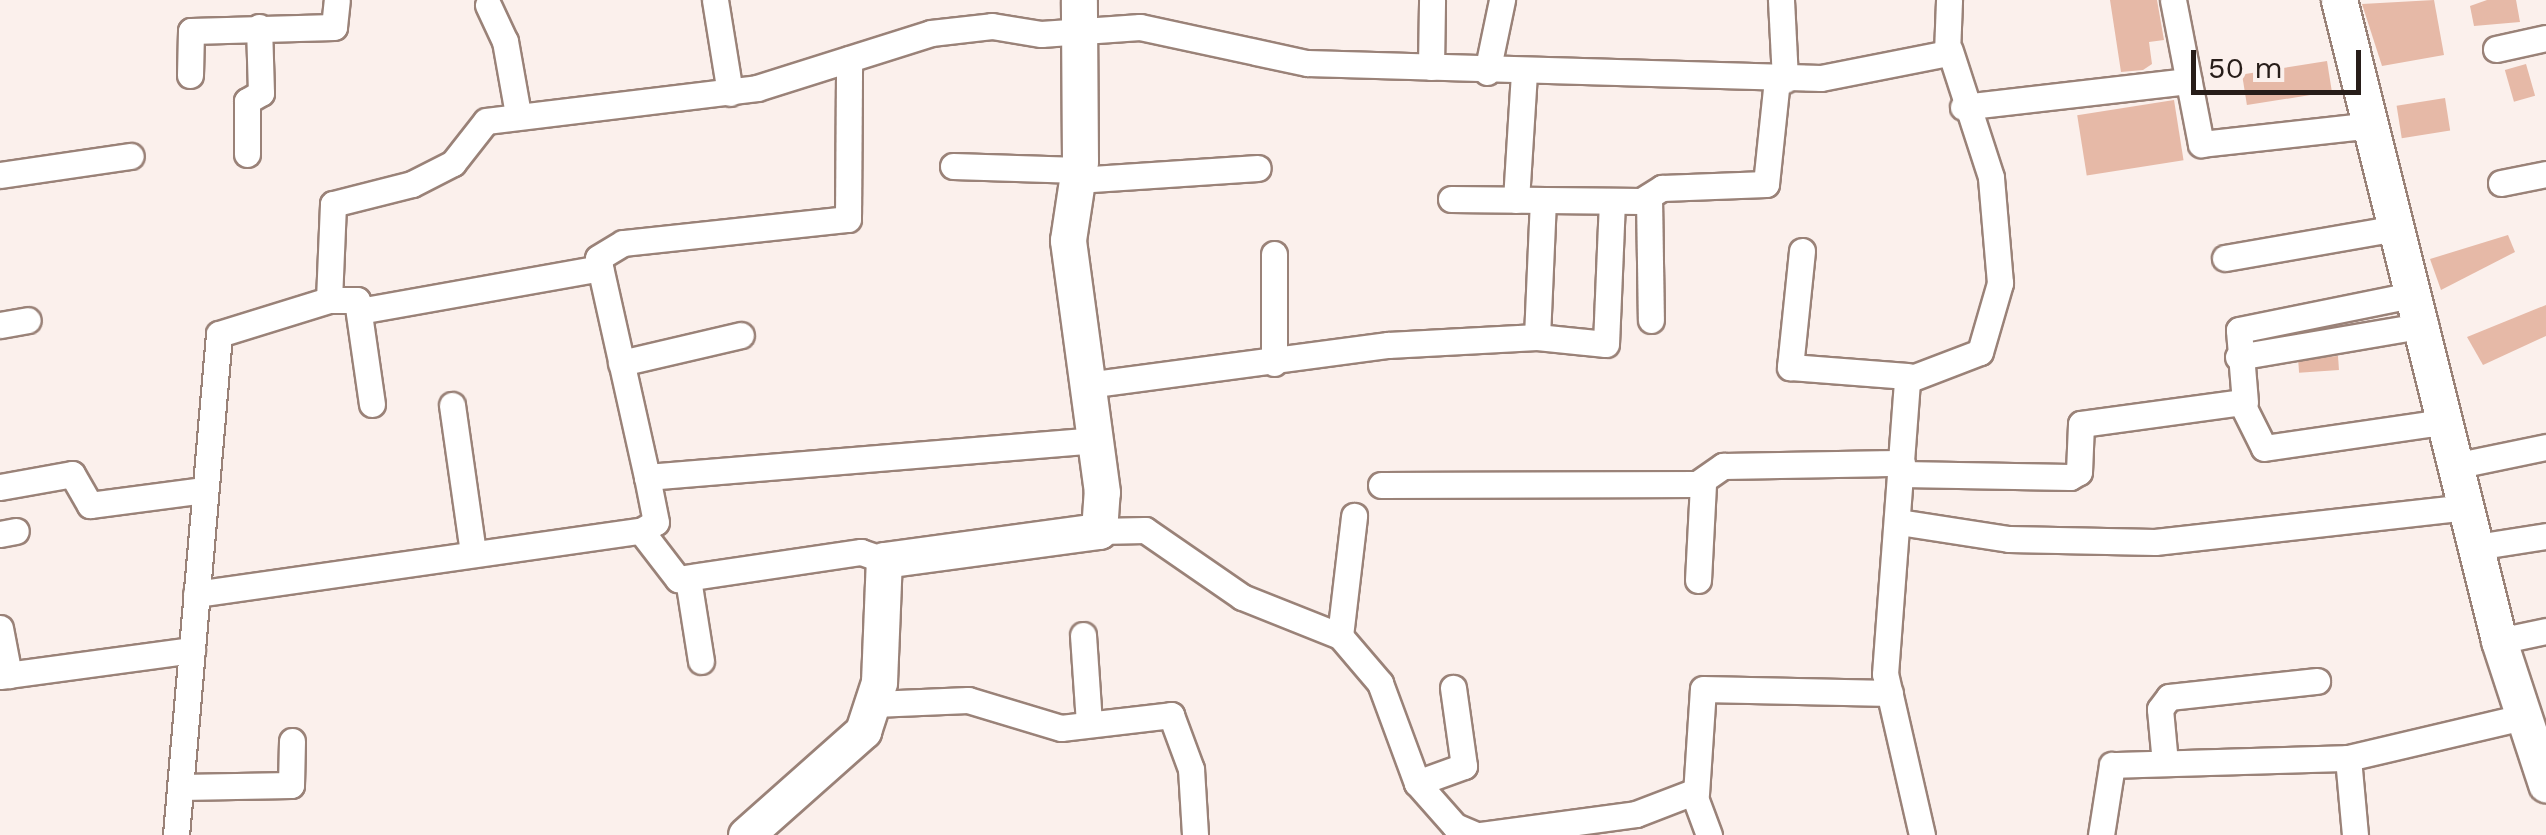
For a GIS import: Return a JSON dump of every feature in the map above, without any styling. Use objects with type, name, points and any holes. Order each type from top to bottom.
[{"type":"street","points":[[190,74],[191,30],[337,26],[337,0]]},
{"type":"street","points":[[716,0],[730,93]]},
{"type":"street","points":[[1432,0],[1432,67]]},
{"type":"street","points":[[1487,72],[1502,0]]},
{"type":"street","points":[[1451,199],[1612,201],[1649,198],[1662,188],[1766,184],[1781,80],[1781,0]]},
{"type":"street","points":[[1802,251],[1790,367],[1908,376],[1980,352],[1992,330],[2000,283],[1991,178],[1963,108],[1950,51],[1949,0]]},
{"type":"street","points":[[2173,0],[2204,146],[2374,125]]},
{"type":"street","points":[[2338,0],[2374,125],[2460,465],[2498,641],[2545,778]]},
{"type":"street","points":[[488,5],[505,40],[518,114]]},
{"type":"street","points":[[1077,14],[1078,175],[1068,240],[1096,440],[1099,531]]},
{"type":"street","points":[[329,300],[333,204],[412,184],[453,163],[486,121],[518,114],[730,93],[932,33],[1077,14],[1218,38],[1306,63],[1781,80],[1950,51]]},
{"type":"street","points":[[247,154],[247,101],[261,93],[258,26]]},
{"type":"street","points":[[2496,48],[2546,38]]},
{"type":"street","points":[[196,594],[641,531],[656,522],[600,268],[603,248],[623,242],[848,219],[849,59]]},
{"type":"street","points":[[1516,200],[1524,73]]},
{"type":"street","points":[[1963,108],[2189,80]]},
{"type":"street","points":[[0,176],[131,156]]},
{"type":"street","points":[[953,166],[1078,175],[1258,168]]},
{"type":"street","points":[[2501,184],[2546,174]]},
{"type":"street","points":[[1649,198],[1652,320]]},
{"type":"street","points":[[1537,337],[1543,200]]},
{"type":"street","points":[[1087,386],[1537,337],[1608,342],[1612,201]]},
{"type":"street","points":[[2225,258],[2398,228]]},
{"type":"street","points":[[1274,254],[1274,364]]},
{"type":"street","points":[[359,311],[600,268]]},
{"type":"street","points":[[176,835],[219,334],[352,296],[359,311],[372,404]]},
{"type":"street","points":[[2420,310],[2242,329],[2238,357],[2245,402],[2264,448],[2449,421]]},
{"type":"street","points":[[0,325],[28,320]]},
{"type":"street","points":[[622,363],[741,336]]},
{"type":"street","points":[[1908,376],[1890,693],[1922,835]]},
{"type":"street","points":[[1381,485],[1702,483],[1724,466],[1902,468],[2070,477],[2079,472],[2081,424],[2245,402]]},
{"type":"street","points":[[452,406],[473,552]]},
{"type":"street","points":[[647,477],[1096,440]]},
{"type":"street","points":[[2460,465],[2546,447]]},
{"type":"street","points":[[0,486],[72,474],[90,505],[204,490]]},
{"type":"street","points":[[1698,580],[1702,483]]},
{"type":"street","points":[[1899,522],[2009,539],[2154,542],[2467,507]]},
{"type":"street","points":[[1340,636],[1354,516]]},
{"type":"street","points":[[641,531],[672,573],[688,579],[838,554],[884,560],[1099,531],[1145,530],[1242,597],[1340,636],[1380,683],[1417,783],[1455,826],[1478,835],[1537,832],[1696,794]]},
{"type":"street","points":[[2476,548],[2546,536]]},
{"type":"street","points":[[746,835],[807,772],[856,738],[874,704],[884,560]]},
{"type":"street","points":[[688,579],[701,661]]},
{"type":"street","points":[[0,628],[4,676],[192,650]]},
{"type":"street","points":[[2498,641],[2546,631]]},
{"type":"street","points":[[1083,634],[1089,722]]},
{"type":"street","points":[[2165,763],[2160,709],[2169,697],[2317,681]]},
{"type":"street","points":[[1417,783],[1464,766],[1453,688]]},
{"type":"street","points":[[1709,835],[1696,794],[1703,689],[1890,693]]},
{"type":"street","points":[[874,704],[968,700],[1045,727],[1175,717],[1194,782],[1196,835]]},
{"type":"street","points":[[2101,835],[2107,768],[2348,758],[2523,716]]},
{"type":"street","points":[[180,787],[291,785],[292,741]]},
{"type":"street","points":[[2348,758],[2355,835]]},
{"type":"building","points":[[2110,0],[2157,0],[2164,40],[2149,42],[2152,64],[2143,70],[2121,72]]},
{"type":"building","points":[[2434,0],[2444,55],[2382,66],[2362,4]]},
{"type":"building","points":[[2487,0],[2516,0],[2520,22],[2474,26],[2470,6]]},
{"type":"building","points":[[2327,61],[2332,92],[2247,105],[2242,74]]},
{"type":"building","points":[[2526,64],[2535,96],[2514,102],[2505,70]]},
{"type":"building","points":[[2445,98],[2450,131],[2402,138],[2397,106]]},
{"type":"building","points":[[2174,100],[2184,160],[2087,176],[2077,115]]},
{"type":"building","points":[[2508,235],[2515,252],[2441,290],[2430,259]]},
{"type":"building","points":[[2546,305],[2546,336],[2483,365],[2467,337]]},
{"type":"building","points":[[2338,356],[2339,370],[2299,373],[2298,359]]}]
